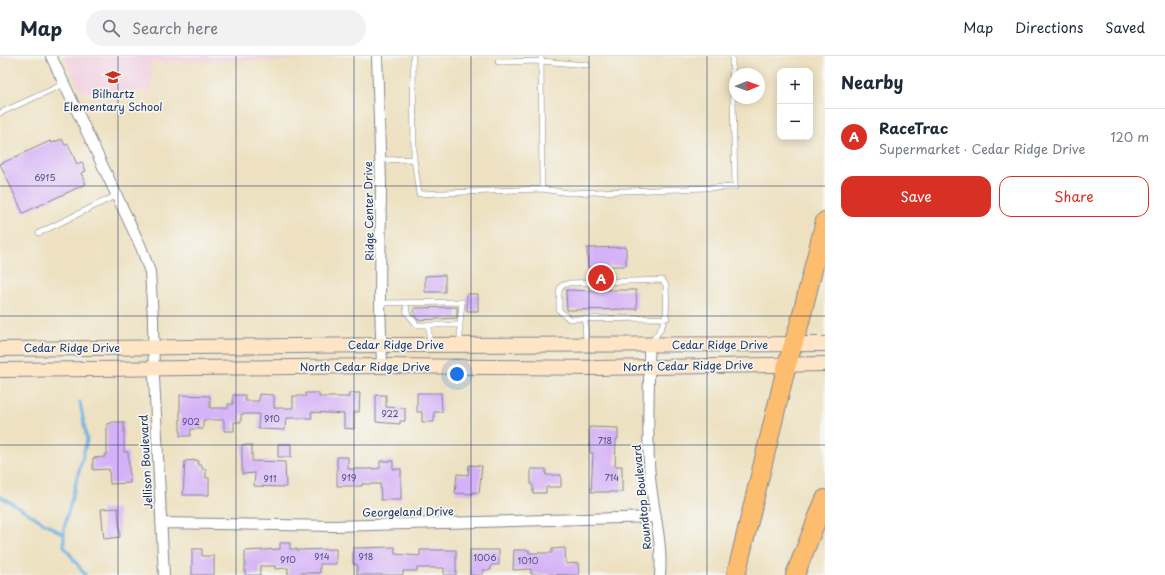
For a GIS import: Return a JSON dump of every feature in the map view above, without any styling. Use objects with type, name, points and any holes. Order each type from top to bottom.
[{"type":"highway","points":[[736,575],[787,364],[800,322],[825,221]]},
{"type":"highway","points":[[796,575],[825,499]]},
{"type":"main road","points":[[792,345],[821,344]]},
{"type":"main road","name":"Cedar Ridge Drive","points":[[0,349],[382,345],[792,345]]},
{"type":"main road","name":"North Cedar Ridge Drive","points":[[0,370],[382,366],[598,368],[820,364]]},
{"type":"street","name":"Jellison Boulevard","points":[[51,56],[141,247],[150,272],[164,575]]},
{"type":"street","name":"Ridge Center Drive","points":[[377,56],[382,261],[380,303],[382,366]]},
{"type":"street","name":"Roundtop Boulevard","points":[[649,345],[648,442],[650,477],[660,544],[660,575]]},
{"type":"street","name":"Georgeland Drive","points":[[161,523],[334,526],[656,517]]},
{"type":"lane","points":[[413,56],[414,160],[419,194],[542,189],[569,193],[734,187],[732,56]]},
{"type":"lane","points":[[541,58],[542,189]]},
{"type":"lane","points":[[498,62],[541,58],[587,65]]},
{"type":"lane","points":[[0,114],[64,84]]},
{"type":"lane","points":[[380,160],[414,160]]},
{"type":"lane","points":[[39,233],[116,195]]},
{"type":"lane","points":[[649,345],[662,330],[667,318],[666,285],[662,280],[569,283],[561,286],[559,292],[559,310],[569,319],[667,318]]},
{"type":"lane","points":[[380,303],[462,302],[460,345]]},
{"type":"lane","points":[[406,303],[407,313],[411,320],[417,325],[460,325]]},
{"type":"lane","points":[[585,319],[586,346]]},
{"type":"lane","points":[[429,326],[429,345]]},
{"type":"shaded area","name":"Bilhartz Elementary School","points":[[64,56],[336,56],[278,61],[152,62],[152,91],[81,92]]},
{"type":"building","points":[[62,139],[65,145],[68,144],[77,164],[82,162],[86,171],[81,173],[86,184],[23,213],[0,164],[50,141],[52,143]]},
{"type":"building","points":[[626,247],[626,266],[608,266],[608,278],[595,278],[595,267],[588,267],[587,248]]},
{"type":"building","points":[[445,275],[445,292],[425,292],[425,276]]},
{"type":"building","points":[[595,286],[608,286],[608,290],[636,290],[637,309],[567,310],[566,290],[595,291]]},
{"type":"building","points":[[467,294],[478,294],[478,311],[467,311]]},
{"type":"building","points":[[457,307],[457,318],[418,320],[415,316],[414,308]]},
{"type":"building","points":[[305,393],[319,393],[319,397],[349,397],[349,393],[360,393],[359,412],[354,412],[354,429],[344,428],[344,414],[311,412],[312,418],[286,418],[285,430],[258,429],[259,414],[241,414],[241,422],[234,422],[234,431],[224,431],[224,420],[203,420],[203,429],[191,429],[190,436],[180,436],[180,395],[210,396],[210,408],[228,408],[228,404],[233,404],[233,395],[245,395],[245,401],[259,401],[259,394],[274,395],[274,408],[293,408],[293,396],[306,396]]},
{"type":"building","points":[[417,393],[441,393],[442,412],[434,412],[434,422],[422,422],[422,412],[417,412]]},
{"type":"building","points":[[376,395],[386,395],[386,407],[405,408],[405,421],[400,421],[400,424],[376,422]]},
{"type":"building","points":[[112,422],[124,422],[124,452],[128,452],[130,483],[110,484],[109,469],[93,470],[93,458],[105,457],[105,454],[107,454],[107,424]]},
{"type":"building","points":[[589,427],[618,428],[615,466],[622,466],[622,492],[591,492],[593,453],[590,453]]},
{"type":"building","points":[[278,444],[291,444],[291,457],[278,457]]},
{"type":"building","points":[[242,445],[252,445],[252,461],[285,462],[286,487],[254,486],[255,473],[242,474]]},
{"type":"building","points":[[337,457],[348,457],[348,469],[380,468],[380,461],[393,461],[393,469],[401,469],[401,500],[381,500],[380,484],[337,486]]},
{"type":"building","points":[[198,460],[198,465],[202,465],[202,469],[206,469],[206,478],[209,478],[209,495],[183,495],[185,461]]},
{"type":"building","points":[[469,465],[482,466],[479,493],[455,493],[457,474],[468,475]]},
{"type":"building","points":[[531,469],[546,469],[546,475],[561,475],[561,487],[546,487],[546,493],[533,493],[533,485],[531,485]]},
{"type":"building","points":[[118,508],[120,537],[104,539],[101,509]]},
{"type":"building","points":[[280,543],[290,543],[290,549],[297,550],[336,549],[336,564],[320,564],[320,573],[301,573],[301,575],[288,575],[288,568],[275,569],[275,566],[260,566],[260,575],[245,575],[245,551],[280,549]]},
{"type":"building","points":[[395,547],[395,554],[420,556],[420,550],[456,550],[456,575],[444,575],[444,568],[417,568],[417,571],[403,571],[403,575],[357,575],[357,564],[353,564],[353,548]]},
{"type":"building","points":[[565,548],[566,564],[578,563],[579,575],[531,574],[531,569],[513,570],[514,550],[529,550],[529,553],[552,553],[552,549]]},
{"type":"building","points":[[192,549],[202,549],[202,556],[214,556],[214,575],[192,575]]},
{"type":"building","points":[[470,550],[499,550],[499,565],[491,565],[491,570],[483,570],[483,575],[470,575]]},
{"type":"waterway","points":[[80,402],[87,440],[64,528],[64,546],[85,575]]},
{"type":"waterway","points":[[0,496],[64,535]]},
{"type":"place","name":"Bilhartz Elementary School","points":[[113,77]]},
{"type":"place","name":"RaceTrac","points":[[601,278]]}]
